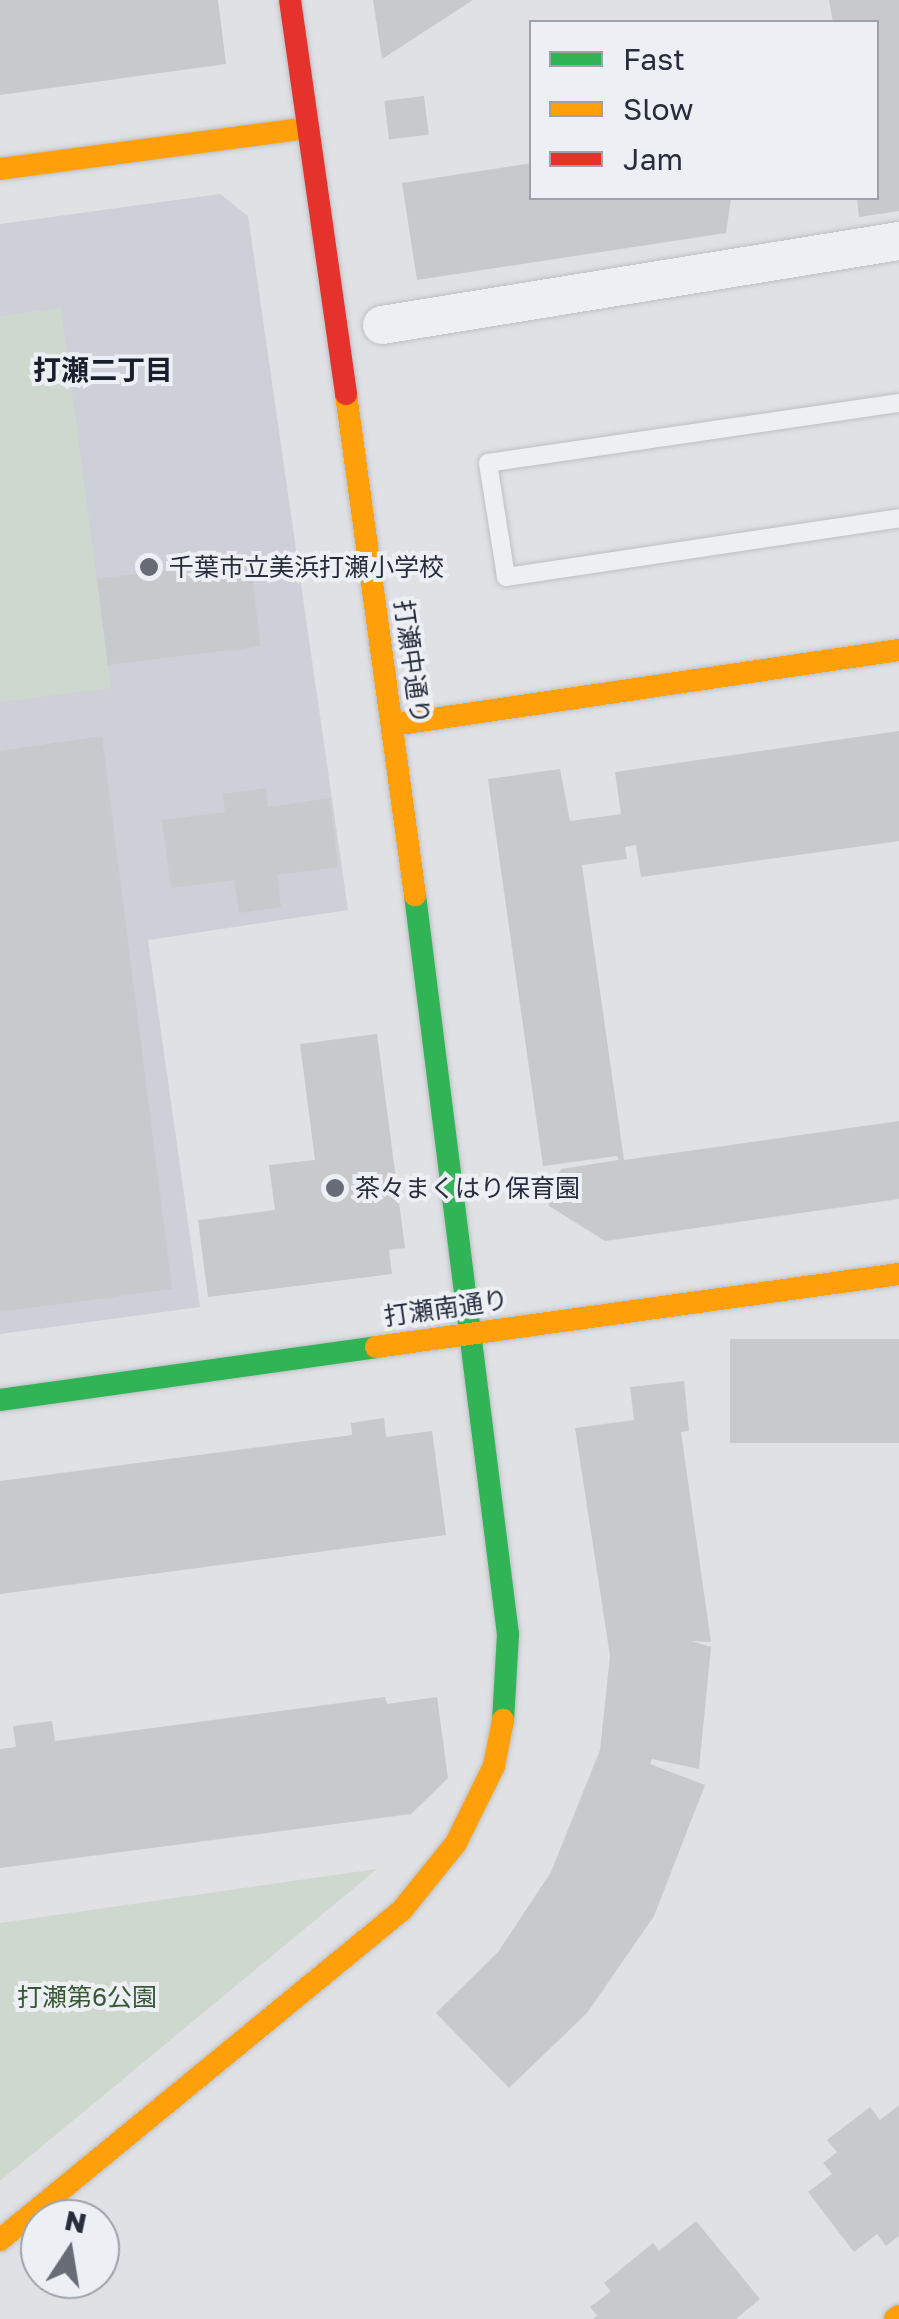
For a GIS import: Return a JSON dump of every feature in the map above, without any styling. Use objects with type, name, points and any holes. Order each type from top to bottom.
[{"type":"street","name":"打瀬中通り","points":[[0,2240],[402,1910],[456,1844],[494,1766],[507,1702],[508,1634],[472,1332],[393,724],[290,0]]},
{"type":"street","points":[[0,169],[308,128]]},
{"type":"street","points":[[382,325],[899,242]]},
{"type":"street","points":[[393,724],[899,650]]},
{"type":"street","name":"打瀬南通り","points":[[0,1400],[899,1274]]},
{"type":"lane","points":[[899,403],[488,463],[506,576],[899,518]]},
{"type":"shaded area","name":"千葉市立美浜打瀬小学校","points":[[220,194],[248,216],[348,910],[148,940],[200,1307],[0,1334],[0,224]]},
{"type":"green space","points":[[61,308],[111,688],[0,702],[0,316]]},
{"type":"green space","name":"打瀬第6公園","points":[[377,1869],[0,2181],[0,1923]]},
{"type":"building","points":[[0,0],[218,0],[226,64],[0,95]]},
{"type":"building","points":[[373,0],[473,0],[382,59]]},
{"type":"building","points":[[829,0],[899,0],[899,211],[859,217],[857,200],[879,200],[879,20],[833,20]]},
{"type":"building","points":[[424,96],[429,135],[389,140],[384,101]]},
{"type":"building","points":[[529,163],[529,200],[731,200],[726,233],[417,280],[402,183]]},
{"type":"building","points":[[250,560],[261,646],[108,665],[97,579]]},
{"type":"building","points":[[899,731],[899,841],[641,877],[636,845],[625,847],[627,859],[582,865],[624,1160],[899,1121],[899,1199],[605,1241],[549,1206],[546,1185],[562,1169],[618,1160],[617,1156],[543,1166],[488,779],[560,769],[570,821],[621,814],[615,772]]},
{"type":"building","points":[[102,736],[172,1289],[0,1312],[0,751]]},
{"type":"building","points":[[266,788],[268,807],[330,798],[338,867],[277,875],[281,907],[239,913],[234,880],[171,888],[162,820],[225,812],[223,794]]},
{"type":"building","name":"茶々まくはり保育園","points":[[377,1034],[405,1248],[389,1250],[392,1274],[208,1297],[198,1220],[275,1210],[269,1165],[315,1160],[300,1044]]},
{"type":"building","points":[[730,1339],[899,1339],[899,1443],[730,1443]]},
{"type":"building","points":[[684,1381],[689,1431],[681,1432],[711,1642],[691,1641],[711,1647],[699,1769],[652,1759],[650,1764],[705,1785],[654,1916],[587,2013],[509,2088],[436,2013],[498,1952],[551,1872],[600,1750],[610,1656],[575,1428],[634,1420],[630,1387]]},
{"type":"building","points":[[384,1418],[386,1437],[432,1431],[446,1535],[0,1594],[0,1481],[352,1435],[351,1423]]},
{"type":"building","points":[[385,1697],[387,1704],[437,1697],[448,1778],[411,1814],[0,1868],[0,1749],[16,1747],[13,1726],[52,1721],[55,1741]]},
{"type":"building","points":[[899,2105],[899,2236],[886,2246],[877,2234],[854,2252],[808,2192],[832,2174],[823,2163],[837,2152],[827,2140],[870,2107],[880,2120]]},
{"type":"building","points":[[696,2221],[760,2299],[736,2319],[593,2319],[597,2316],[590,2307],[611,2291],[604,2283],[653,2243],[659,2251]]},
{"type":"traffic: fast","points":[[415,895],[508,1634],[503,1720]]},
{"type":"traffic: fast","points":[[0,1400],[376,1347]]},
{"type":"traffic: slow","points":[[0,169],[307,128]]},
{"type":"traffic: slow","points":[[346,394],[415,895]]},
{"type":"traffic: slow","points":[[393,725],[899,650]]},
{"type":"traffic: slow","points":[[376,1347],[899,1274]]},
{"type":"traffic: slow","points":[[0,2240],[402,1910],[456,1843],[494,1766],[503,1720]]},
{"type":"traffic: slow","points":[[895,2319],[899,2316]]},
{"type":"traffic: jam","points":[[290,0],[346,394]]},
{"type":"place","name":"千葉市立美浜打瀬小学校","points":[[149,567]]},
{"type":"place","name":"茶々まくはり保育園","points":[[335,1188]]},
{"type":"district","name":"打瀬二丁目","points":[[103,370]]}]
